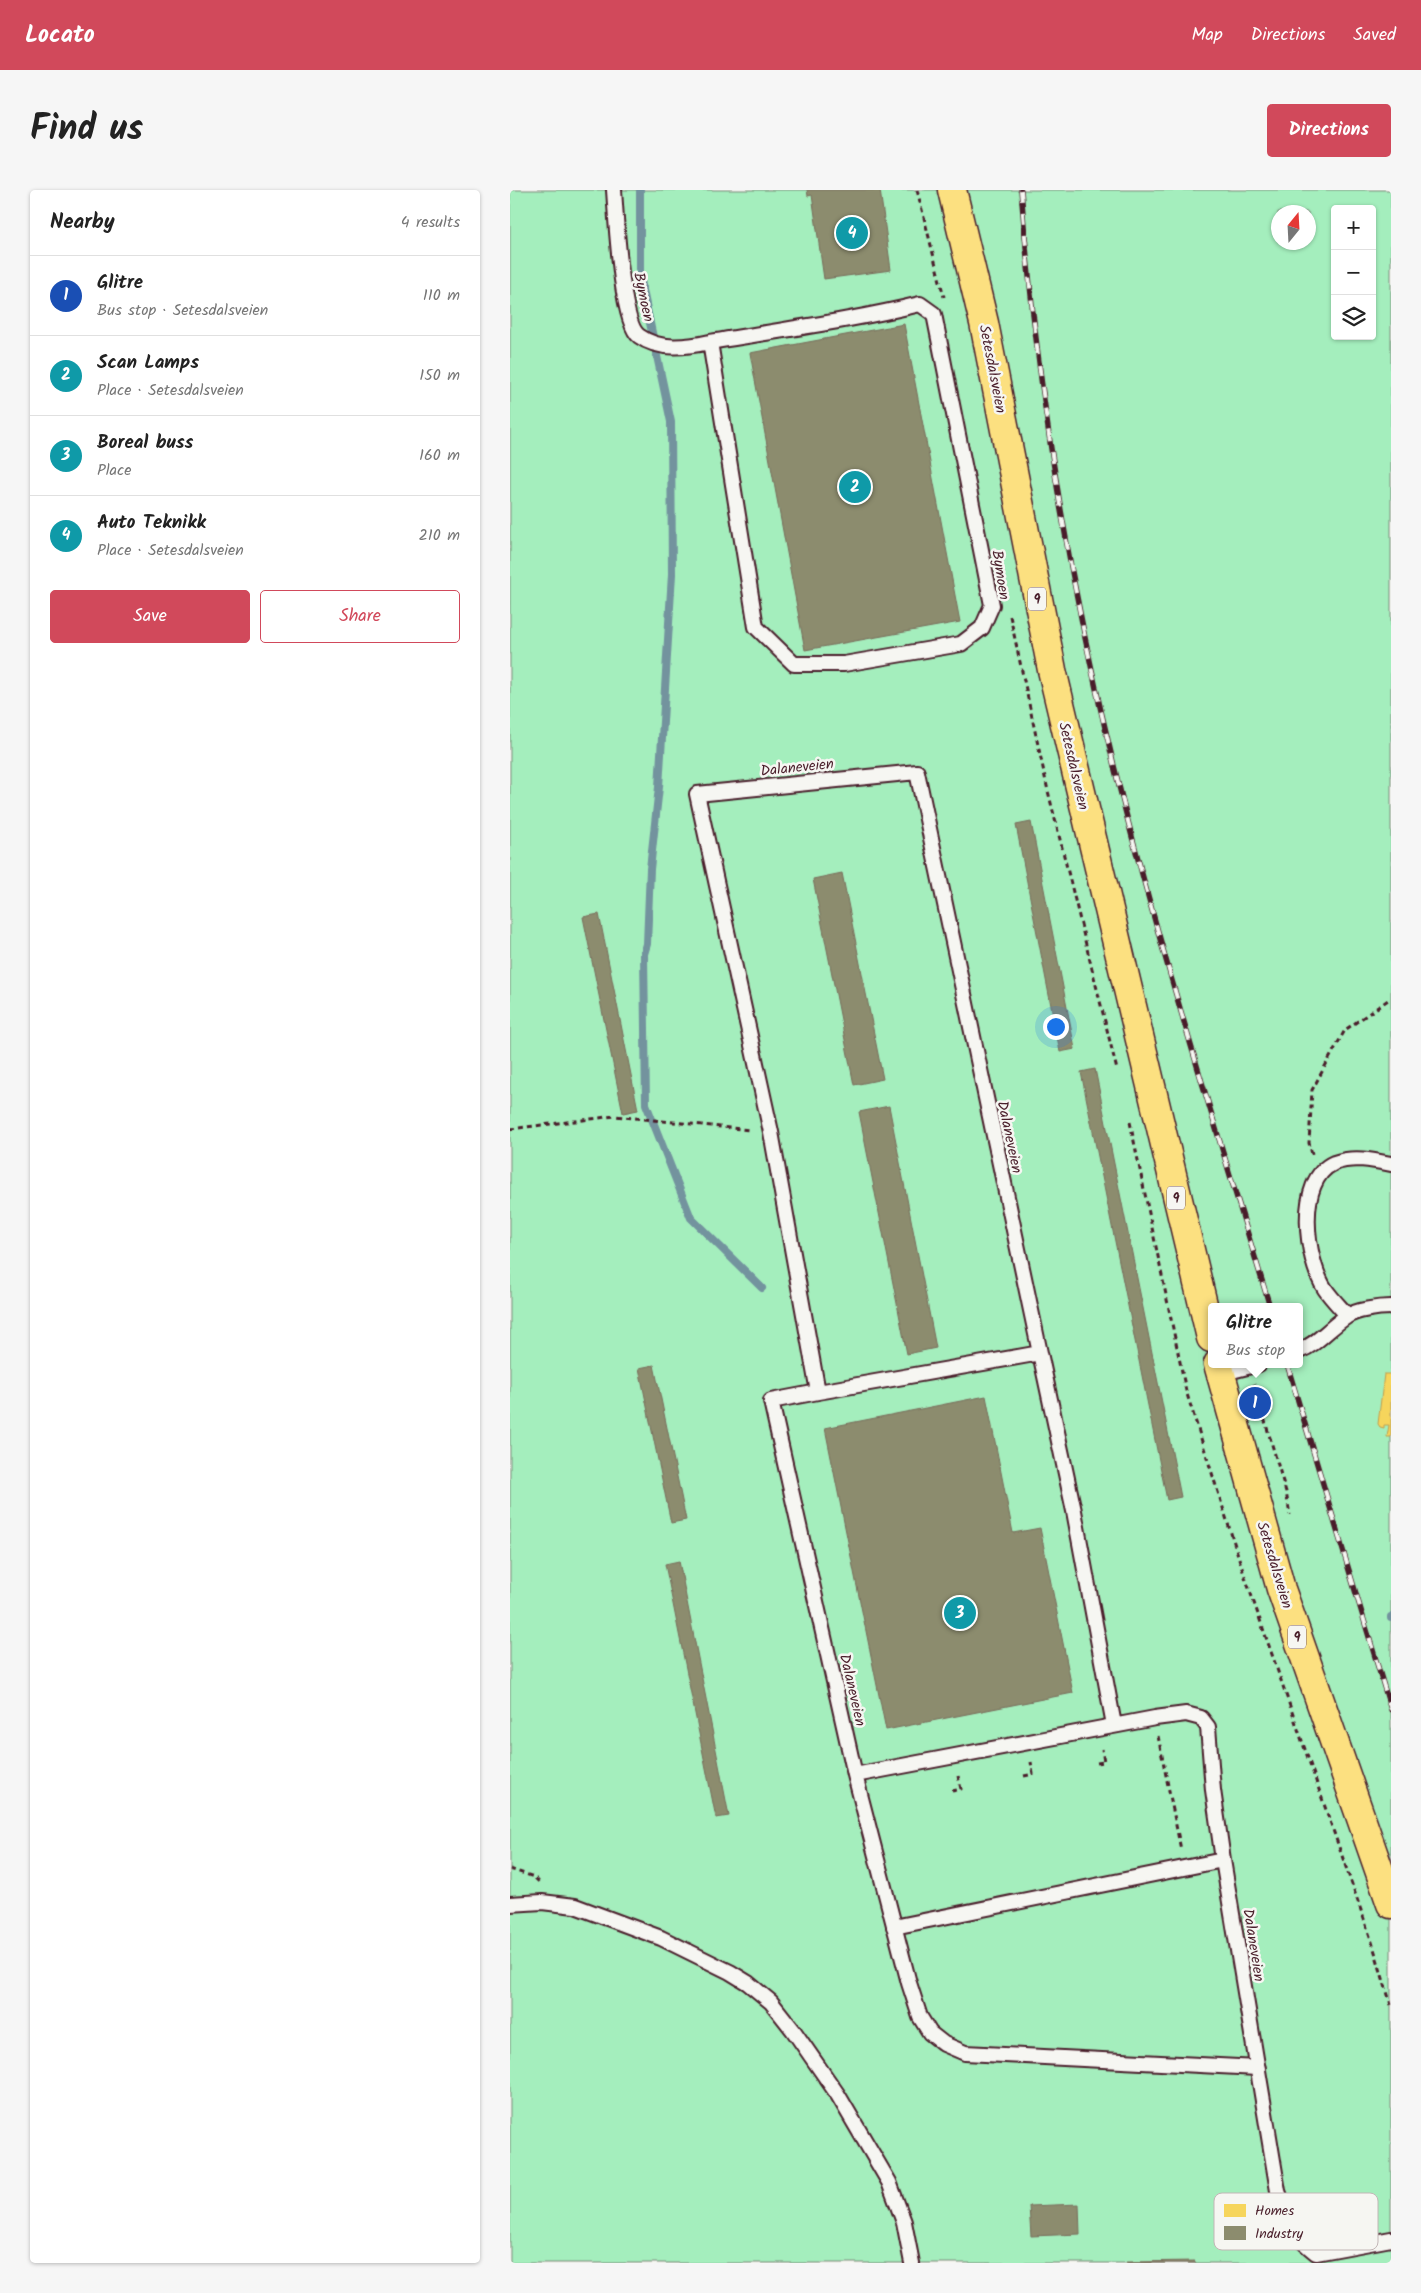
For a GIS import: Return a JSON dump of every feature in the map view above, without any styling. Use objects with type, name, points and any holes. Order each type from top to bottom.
[{"type":"highway","name":"Setesdalsveien","points":[[952,190],[984,323],[1052,670],[1208,1325]]},
{"type":"highway","name":"Setesdalsveien","points":[[1219,1369],[1281,1589],[1391,1904]]},
{"type":"lane","name":"Bymoen","points":[[614,190],[627,309],[638,336],[662,346],[710,342],[920,304],[934,314],[992,605],[982,628],[961,644],[844,664],[794,664],[756,627],[710,342]]},
{"type":"lane","name":"Dalaneveien","points":[[818,1392],[771,1132],[697,794],[917,772],[1074,1511],[1114,1725]]},
{"type":"lane","points":[[1347,1315],[1324,1288],[1308,1244],[1308,1211],[1319,1176],[1327,1168],[1347,1160],[1364,1159],[1391,1164]]},
{"type":"lane","points":[[1303,1349],[1322,1338],[1347,1315],[1374,1308],[1391,1307]]},
{"type":"lane","name":"Dalaneveien","points":[[1040,1353],[771,1401],[855,1774],[1155,1718],[1186,1714],[1202,1718],[1208,1727],[1213,1790],[1223,1860],[1279,2193]]},
{"type":"lane","points":[[855,1774],[894,1927],[920,2017],[930,2033],[944,2044],[965,2053],[1258,2068]]},
{"type":"lane","points":[[894,1927],[1223,1860]]},
{"type":"lane","points":[[510,1904],[542,1902],[575,1906],[662,1938],[730,1972],[748,1983],[771,2002],[793,2030],[838,2096],[889,2182],[904,2222],[912,2263]]},
{"type":"lane","name":"Dalaneveien","points":[[1378,2242],[1391,2239]]},
{"type":"lane","name":"Dalaneveien","points":[[1316,2258],[1348,2250]]},
{"type":"path","points":[[1319,1176],[1308,1143],[1312,1090],[1345,1030],[1391,998]]},
{"type":"path","points":[[510,1129],[615,1116],[771,1132]]},
{"type":"path","points":[[1155,1718],[1185,1868]]},
{"type":"green space","points":[[510,190],[1391,190],[1391,2263],[510,2263]]},
{"type":"building: Homes","points":[[1384,1374],[1391,1374],[1391,1437],[1387,1437],[1389,1425],[1384,1425],[1384,1428],[1378,1424]]},
{"type":"building: Industry","points":[[807,190],[880,190],[891,270],[824,279],[812,195],[808,196]]},
{"type":"building: Industry","points":[[904,324],[960,622],[805,650],[750,353]]},
{"type":"building: Industry","points":[[1031,822],[1075,1049],[1060,1052],[1016,825]]},
{"type":"building: Industry","points":[[842,873],[883,1079],[854,1085],[813,879]]},
{"type":"building: Industry","points":[[599,914],[638,1110],[623,1113],[583,917]]},
{"type":"building: Industry","points":[[1095,1069],[1181,1497],[1167,1500],[1081,1072]]},
{"type":"building: Industry","points":[[889,1106],[936,1348],[907,1354],[859,1112]]},
{"type":"building: Industry","points":[[654,1365],[686,1520],[671,1523],[639,1368]]},
{"type":"building: Industry","points":[[986,1396],[1013,1533],[1040,1528],[1073,1693],[886,1730],[825,1428]]},
{"type":"building: Industry","points":[[679,1561],[729,1816],[716,1818],[665,1564]]},
{"type":"building: Industry","points":[[1079,2204],[1080,2234],[1031,2236],[1029,2206]]},
{"type":"building: Industry","points":[[1195,2261],[1195,2263],[1126,2263],[1126,2262]]},
{"type":"waterway","points":[[640,190],[640,276],[671,422],[672,574],[659,787],[650,869],[647,944],[644,954],[646,1104],[691,1218],[762,1288]]},
{"type":"railway","points":[[1021,190],[1036,341],[1046,415],[1071,565],[1101,713],[1154,917],[1191,1047],[1269,1303]]},
{"type":"railway","points":[[1288,1368],[1391,1710]]},
{"type":"place","name":"Auto Teknikk","points":[[852,233]]},
{"type":"place","name":"Scan Lamps","points":[[855,487]]},
{"type":"place","name":"Glitre","points":[[1255,1403]]},
{"type":"place","name":"Boreal buss","points":[[960,1613]]}]
